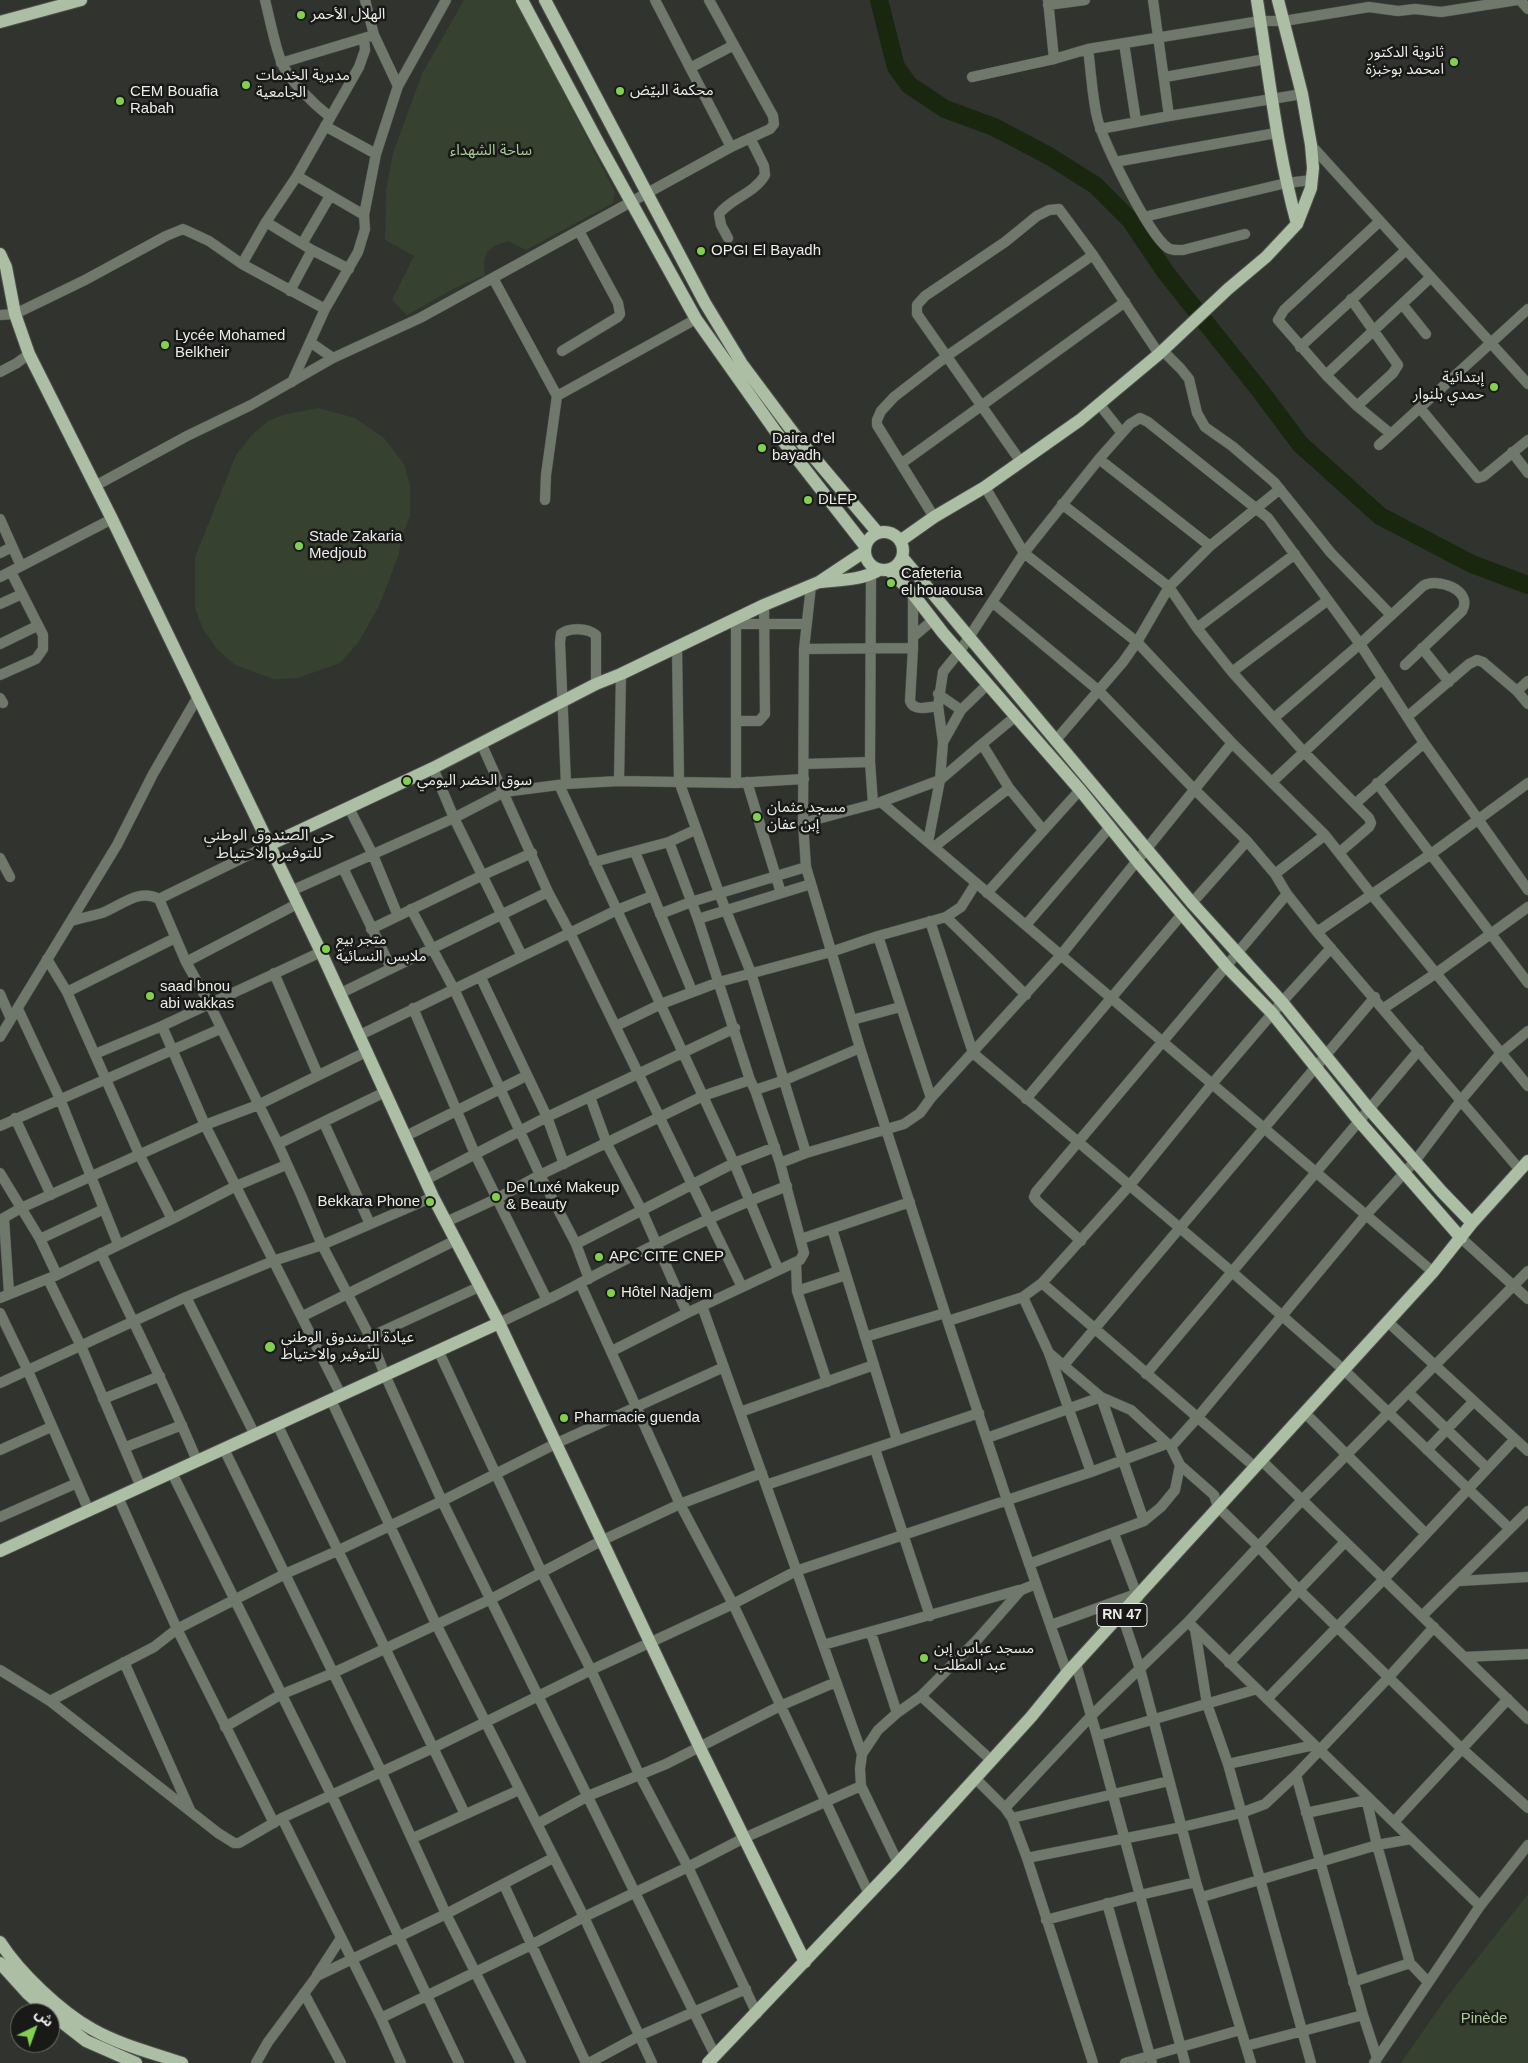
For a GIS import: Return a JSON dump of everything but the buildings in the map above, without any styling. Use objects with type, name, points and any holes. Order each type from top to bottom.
[{"type":"main road","points":[[2,23],[81,0]]},
{"type":"main road","points":[[522,0],[696,319],[776,432],[865,549],[869,564],[912,594],[932,620],[1080,790],[1227,967],[1272,1013],[1359,1121],[1461,1238]]},
{"type":"main road","points":[[545,0],[705,303],[742,364],[796,435],[878,533]]},
{"type":"main road","points":[[1257,0],[1273,100],[1276,133],[1297,224]]},
{"type":"main road","points":[[900,542],[934,517],[985,487],[1099,404],[1163,351],[1228,289],[1266,258],[1297,224],[1311,188],[1311,145],[1302,94],[1278,0]]},
{"type":"main road","points":[[599,144],[617,137]]},
{"type":"main road","points":[[0,254],[6,267],[15,314],[29,354],[112,519],[320,952],[433,1198],[481,1286],[700,1748],[805,1962]]},
{"type":"main road","points":[[269,845],[433,768],[561,700],[735,621],[764,605],[814,584],[865,549],[872,536],[878,533],[890,533],[900,542],[902,557],[897,565],[880,572],[848,580],[814,584]]},
{"type":"main road","points":[[902,557],[1192,903],[1282,1002],[1369,1109],[1472,1223]]},
{"type":"main road","name":"RN 47","points":[[711,2059],[757,2014],[898,1864],[1137,1596],[1433,1272],[1472,1223],[1524,1166]]},
{"type":"main road","points":[[0,1551],[499,1323]]},
{"type":"main road","points":[[0,1942],[36,1984],[60,2006],[92,2029],[182,2063]]},
{"type":"main road","points":[[0,1963],[38,2003]]},
{"type":"main road","points":[[60,2021],[86,2041],[136,2063]]},
{"type":"street","points":[[265,0],[281,63],[328,121],[376,154]]},
{"type":"street","points":[[242,264],[266,222],[297,176],[360,67],[369,36],[365,0]]},
{"type":"street","points":[[292,382],[325,309],[349,269],[363,240],[365,229],[364,215],[376,154],[398,86],[446,0]]},
{"type":"street","points":[[655,0],[731,147]]},
{"type":"street","points":[[95,486],[186,436],[251,405],[333,358],[420,318],[731,147],[770,129],[774,121],[773,116],[709,0]]},
{"type":"street","points":[[1054,59],[1048,2],[1085,0]]},
{"type":"street","points":[[1153,0],[1169,116]]},
{"type":"street","points":[[972,77],[1054,59],[1088,49],[1260,21],[1284,20],[1368,3],[1398,11],[1415,9],[1441,12],[1519,0],[1528,10]]},
{"type":"street","points":[[281,63],[369,36]]},
{"type":"street","points":[[369,36],[398,86]]},
{"type":"street","points":[[1124,43],[1136,122]]},
{"type":"street","points":[[690,68],[734,45]]},
{"type":"street","points":[[1088,49],[1100,130],[1144,217],[1166,246],[1174,251],[1245,234]]},
{"type":"street","points":[[1164,77],[1266,59]]},
{"type":"street","points":[[1100,130],[1169,116],[1302,94]]},
{"type":"street","points":[[1115,162],[1276,133]]},
{"type":"street","points":[[728,238],[721,226],[719,214],[727,204],[754,188],[765,176],[764,166],[750,138]]},
{"type":"street","points":[[1311,145],[1528,384]]},
{"type":"street","points":[[297,176],[364,215]]},
{"type":"street","points":[[1144,217],[1286,183],[1312,180]]},
{"type":"street","points":[[302,244],[330,196]]},
{"type":"street","points":[[1021,462],[917,314],[917,305],[920,300],[1006,242],[1037,216],[1048,210],[1059,209],[1125,302],[1163,351],[1181,368],[1189,379],[1200,420],[1206,427],[1232,446],[1280,490],[1332,553],[1391,615]]},
{"type":"street","points":[[1380,221],[1281,313],[1279,323],[1357,406],[1391,434]]},
{"type":"street","points":[[266,222],[312,250],[349,269]]},
{"type":"street","points":[[0,315],[15,314],[85,280],[177,230],[189,231],[199,235],[242,264],[325,309]]},
{"type":"street","points":[[562,352],[620,314],[618,303],[579,231]]},
{"type":"street","points":[[290,291],[312,250]]},
{"type":"street","points":[[1300,346],[1406,250]]},
{"type":"street","points":[[934,517],[877,425],[877,417],[890,401],[947,356],[1093,255]]},
{"type":"street","points":[[1326,375],[1431,277]]},
{"type":"street","points":[[493,278],[557,396],[546,475],[545,500]]},
{"type":"street","points":[[1351,299],[1398,366],[1393,373],[1357,406]]},
{"type":"street","points":[[902,463],[981,404],[1125,302]]},
{"type":"street","points":[[1402,304],[1426,334]]},
{"type":"street","points":[[1379,445],[1528,309]]},
{"type":"street","points":[[557,396],[696,319]]},
{"type":"street","points":[[310,342],[333,358]]},
{"type":"street","points":[[0,372],[18,363],[29,354]]},
{"type":"street","points":[[1099,404],[1122,433]]},
{"type":"street","points":[[1420,408],[1478,478],[1484,476],[1528,440]]},
{"type":"street","points":[[931,845],[943,742],[938,706],[938,694],[943,672],[960,651],[1024,553],[1062,504],[1122,433],[1135,420],[1140,418],[1258,508],[1268,518],[1360,644],[1424,743],[1528,890]]},
{"type":"street","points":[[1512,452],[1528,473]]},
{"type":"street","points":[[1099,459],[1210,546]]},
{"type":"street","points":[[985,487],[1024,553],[1137,642],[1232,743],[1325,835],[1500,1054],[1528,1086]]},
{"type":"street","points":[[1055,741],[1123,662],[1169,587],[1210,546],[1280,490]]},
{"type":"street","points":[[1062,504],[1169,587],[1197,628],[1232,672],[1303,751],[1369,818],[1371,825],[1340,852]]},
{"type":"street","points":[[0,519],[21,566]]},
{"type":"street","points":[[0,577],[112,519]]},
{"type":"street","points":[[0,553],[12,547]]},
{"type":"street","points":[[1197,628],[1295,554]]},
{"type":"street","points":[[0,675],[36,659],[43,649],[44,638],[11,572]]},
{"type":"street","points":[[880,572],[871,648],[870,762],[877,803],[976,882],[1433,1272]]},
{"type":"street","points":[[1274,718],[1429,582],[1447,585],[1463,596],[1465,602],[1462,611],[1404,665]]},
{"type":"street","points":[[814,584],[806,624],[804,649],[802,823],[806,867],[860,1048],[1007,1500],[1051,1625],[1092,1715],[1185,2063]]},
{"type":"street","points":[[1,602],[22,594]]},
{"type":"street","points":[[912,594],[913,648],[910,696],[912,705],[915,707],[938,706]]},
{"type":"street","points":[[1232,672],[1328,600]]},
{"type":"street","points":[[992,602],[1098,690],[1247,841],[1275,874],[1287,894],[1331,948],[1375,997],[1418,1050],[1524,1166]]},
{"type":"street","points":[[736,721],[760,721],[765,714],[764,605]]},
{"type":"street","points":[[913,637],[932,620]]},
{"type":"street","points":[[781,893],[741,783],[736,721],[735,621],[765,625],[806,624]]},
{"type":"street","points":[[0,644],[38,626]]},
{"type":"street","points":[[596,684],[596,635],[589,631],[564,632],[561,634],[560,643],[563,785],[594,862],[734,1163],[778,1269]]},
{"type":"street","points":[[677,647],[679,781],[719,893],[751,973],[806,1153]]},
{"type":"street","points":[[804,649],[913,648]]},
{"type":"street","points":[[1422,648],[1449,682]]},
{"type":"street","points":[[1407,717],[1472,662],[1477,660],[1483,662],[1517,691],[1528,704]]},
{"type":"street","points":[[619,781],[620,674]]},
{"type":"street","points":[[1272,782],[1382,679]]},
{"type":"street","points":[[1517,691],[1528,681]]},
{"type":"street","points":[[943,742],[962,710],[988,684]]},
{"type":"street","points":[[938,694],[962,710]]},
{"type":"street","points":[[0,1038],[117,845],[153,774],[197,698]]},
{"type":"street","points":[[802,823],[877,803],[940,780],[1016,716]]},
{"type":"street","points":[[481,743],[548,892],[616,1026],[637,1073],[710,1218],[742,1287]]},
{"type":"street","points":[[780,1163],[912,1120],[1061,955],[1138,862],[1146,849],[1232,743]]},
{"type":"street","points":[[1356,803],[1424,743]]},
{"type":"street","points":[[982,744],[1009,788],[1043,830]]},
{"type":"street","points":[[804,764],[870,762]]},
{"type":"street","points":[[433,768],[454,818],[522,956]]},
{"type":"street","points":[[291,891],[454,818],[504,792],[619,781],[741,783],[804,778]]},
{"type":"street","points":[[1377,783],[1528,983]]},
{"type":"street","points":[[931,845],[1009,788]]},
{"type":"street","points":[[1318,932],[1477,820],[1526,788]]},
{"type":"street","points":[[987,893],[1080,790]]},
{"type":"street","points":[[349,808],[373,855],[398,916]]},
{"type":"street","points":[[1026,926],[1110,827]]},
{"type":"street","points":[[594,862],[669,842],[696,830]]},
{"type":"street","points":[[1275,874],[1325,835]]},
{"type":"street","points":[[1192,903],[1247,841]]},
{"type":"street","points":[[612,1351],[687,1313],[800,1260],[804,1253],[775,1147],[698,919],[669,842]]},
{"type":"street","points":[[159,899],[269,845]]},
{"type":"street","points":[[635,852],[692,991]]},
{"type":"street","points":[[371,929],[532,853]]},
{"type":"street","points":[[0,858],[10,877]]},
{"type":"street","points":[[660,914],[691,902],[806,867]]},
{"type":"street","points":[[343,868],[390,968]]},
{"type":"street","points":[[616,1026],[661,1004],[719,982],[832,952],[878,936],[946,918],[961,906],[976,882]]},
{"type":"street","points":[[698,919],[811,884]]},
{"type":"street","points":[[339,994],[548,892]]},
{"type":"street","points":[[71,920],[102,912],[144,894],[152,895],[159,899],[186,962],[209,1003],[220,1029],[278,1144],[322,1246],[370,1337],[385,1375],[442,1501],[588,1796],[692,2012],[711,2059]]},
{"type":"street","points":[[1081,1242],[1034,1197],[1039,1187],[1287,894]]},
{"type":"street","points":[[358,1036],[414,1008],[455,991],[617,910],[652,896]]},
{"type":"street","points":[[186,962],[297,904]]},
{"type":"street","points":[[1384,1008],[1436,974],[1528,907]]},
{"type":"street","points":[[411,910],[455,991],[540,1176],[576,1244],[584,1281],[612,1351],[680,1504],[733,1604],[869,1894]]},
{"type":"street","points":[[1026,1099],[1183,913]]},
{"type":"street","points":[[946,918],[1026,995]]},
{"type":"street","points":[[930,921],[973,1054],[1130,1185],[1344,1370],[1510,1529]]},
{"type":"street","points":[[878,936],[930,1098]]},
{"type":"street","points":[[67,992],[175,938]]},
{"type":"street","points":[[865,1337],[1023,1297],[1042,1283],[1081,1242],[1272,1013],[1331,948]]},
{"type":"street","points":[[95,1054],[162,1026],[320,952]]},
{"type":"street","points":[[47,959],[67,992],[140,1156],[172,1219]]},
{"type":"street","points":[[274,974],[318,1075]]},
{"type":"street","points":[[481,978],[547,1117],[564,1164]]},
{"type":"street","points":[[0,994],[11,1019]]},
{"type":"street","points":[[1064,1365],[1375,997]]},
{"type":"street","points":[[852,1020],[900,1007]]},
{"type":"street","points":[[414,1008],[475,1154],[546,1298]]},
{"type":"street","points":[[18,1009],[60,1099],[118,1244]]},
{"type":"street","points":[[162,1026],[205,1125],[273,1261],[303,1316],[336,1397],[436,1624],[584,1917],[652,2063]]},
{"type":"street","points":[[426,1180],[547,1117],[735,1028]]},
{"type":"street","points":[[0,1126],[220,1029]]},
{"type":"street","points":[[0,1670],[50,1701],[218,1833],[234,1843],[243,1842],[278,1821],[591,1670],[651,1644],[733,1604],[796,1570],[1168,1446],[1198,1418],[1366,1215],[1415,1161],[1462,1099],[1500,1054],[1528,1031]]},
{"type":"street","points":[[446,1222],[703,1096],[785,1080],[860,1048]]},
{"type":"street","points":[[1146,1374],[1418,1050]]},
{"type":"street","points":[[286,1165],[236,1186],[52,1277],[4,1295],[2,1220],[21,1208],[140,1156],[205,1125],[258,1105],[366,1052]]},
{"type":"street","points":[[406,1136],[526,1076]]},
{"type":"street","points":[[278,1144],[384,1092]]},
{"type":"street","points":[[590,1097],[607,1144],[657,1242],[687,1313]]},
{"type":"street","points":[[15,1118],[51,1195]]},
{"type":"street","points":[[324,1123],[370,1224]]},
{"type":"street","points":[[576,1244],[734,1163],[775,1147]]},
{"type":"street","points":[[0,1174],[40,1239],[52,1277],[103,1399],[126,1447],[141,1487]]},
{"type":"street","points":[[499,1323],[657,1242],[749,1200],[787,1186]]},
{"type":"street","points":[[0,1383],[186,1297],[273,1261],[322,1246],[433,1198]]},
{"type":"street","points":[[801,1239],[910,1202]]},
{"type":"street","points":[[40,1239],[104,1209]]},
{"type":"street","points":[[832,1228],[897,1440]]},
{"type":"street","points":[[1461,1238],[1528,1299]]},
{"type":"street","points":[[303,1316],[456,1240]]},
{"type":"street","points":[[101,1253],[132,1322],[160,1376],[197,1461]]},
{"type":"street","points":[[796,1262],[797,1291],[827,1382]]},
{"type":"street","points":[[1005,1808],[1092,1715],[1140,1669],[1191,1625],[1258,1546],[1528,1271]]},
{"type":"street","points":[[797,1291],[846,1275]]},
{"type":"street","points":[[1042,1283],[1198,1418],[1302,1500],[1528,1718]]},
{"type":"street","points":[[370,1337],[481,1286]]},
{"type":"street","points":[[186,1297],[254,1435]]},
{"type":"street","points":[[1023,1297],[1049,1353],[1091,1472]]},
{"type":"street","points":[[702,1306],[862,1754]]},
{"type":"street","points":[[0,1313],[28,1371],[89,1510]]},
{"type":"street","points":[[1388,1322],[1528,1450]]},
{"type":"street","points":[[438,1350],[542,1573],[591,1670],[639,1774],[688,1867],[757,2014]]},
{"type":"street","points":[[1049,1353],[1101,1397],[1131,1410],[1168,1446],[1180,1465],[1214,1496],[1218,1508],[1258,1546],[1298,1589],[1461,1748],[1528,1808]]},
{"type":"street","points":[[740,1412],[874,1366]]},
{"type":"street","points":[[50,1701],[154,1647],[177,1629],[285,1574],[442,1501],[557,1443],[638,1408],[724,1367]]},
{"type":"street","points":[[103,1399],[160,1376]]},
{"type":"street","points":[[1409,1393],[1488,1468]]},
{"type":"street","points":[[987,1438],[1101,1397]]},
{"type":"street","points":[[1101,1397],[1144,1521]]},
{"type":"street","points":[[1428,1450],[1474,1401]]},
{"type":"street","points":[[766,1485],[979,1412]]},
{"type":"street","points":[[1304,1412],[1426,1534]]},
{"type":"street","points":[[277,1424],[465,1814]]},
{"type":"street","points":[[126,1447],[182,1425]]},
{"type":"street","points":[[0,1450],[51,1427]]},
{"type":"street","points":[[1267,1699],[1384,1579],[1515,1439]]},
{"type":"street","points":[[875,1448],[930,1616]]},
{"type":"street","points":[[224,1449],[413,1838],[446,1914],[521,2063]]},
{"type":"street","points":[[1029,1564],[1114,1534],[1144,1521],[1161,1507],[1175,1490],[1180,1465]]},
{"type":"street","points":[[172,1473],[280,1695],[332,1796],[459,2063]]},
{"type":"street","points":[[225,1727],[280,1695],[333,1673],[491,1599],[603,1540],[680,1504],[762,1473]]},
{"type":"street","points":[[0,1517],[77,1482]]},
{"type":"street","points":[[118,1497],[177,1629],[225,1727],[341,1938],[401,2063]]},
{"type":"street","points":[[1422,1616],[1510,1529],[1527,1516]]},
{"type":"street","points":[[1051,1625],[1137,1596],[1114,1534]]},
{"type":"street","points":[[1229,1663],[1345,1542]]},
{"type":"street","points":[[1458,1581],[1528,1577]]},
{"type":"street","points":[[823,1645],[871,1633],[1036,1584]]},
{"type":"street","points":[[898,1864],[861,1786],[860,1769],[862,1754],[878,1730],[897,1713],[921,1696],[976,1641],[1021,1590]]},
{"type":"street","points":[[1122,1615],[1140,1669],[1196,1882],[1251,2063]]},
{"type":"street","points":[[1191,1625],[1480,1906]]},
{"type":"street","points":[[1191,1625],[1206,1704],[1228,1764],[1311,2063]]},
{"type":"street","points":[[1027,1858],[1182,1827],[1241,1813],[1265,1804],[1296,1775],[1316,1748],[1388,1678],[1434,1627]]},
{"type":"street","points":[[871,1633],[897,1713]]},
{"type":"street","points":[[1464,1657],[1528,1654]]},
{"type":"street","points":[[124,1662],[191,1811]]},
{"type":"street","points":[[537,1824],[588,1796],[700,1748],[780,1706],[836,1682]]},
{"type":"street","points":[[1097,1736],[1257,1689]]},
{"type":"street","points":[[921,1696],[991,1760]]},
{"type":"street","points":[[1394,1822],[1508,1699]]},
{"type":"street","points":[[1520,1711],[1528,1703]]},
{"type":"street","points":[[1228,1764],[1316,1748]]},
{"type":"street","points":[[1296,1775],[1318,1862],[1376,2061]]},
{"type":"street","points":[[975,1778],[1005,1808],[1012,1818],[1027,1858],[1092,2063]]},
{"type":"street","points":[[1012,1818],[1113,1796],[1169,1781]]},
{"type":"street","points":[[381,2018],[744,1838],[861,1786]]},
{"type":"street","points":[[413,1838],[520,1790]]},
{"type":"street","points":[[1306,1813],[1367,1798]]},
{"type":"street","points":[[1367,1798],[1377,1845],[1410,1963],[1428,1982]]},
{"type":"street","points":[[1202,1897],[1377,1845],[1411,1839]]},
{"type":"street","points":[[1376,2061],[1480,1906],[1528,1845]]},
{"type":"street","points":[[317,1976],[504,1885],[553,1858]]},
{"type":"street","points":[[1046,1920],[1196,1882]]},
{"type":"street","points":[[504,1885],[588,2063],[639,2036],[746,1989]]},
{"type":"street","points":[[1107,1903],[1151,2060]]},
{"type":"street","points":[[256,2063],[268,2042],[317,1976],[341,1938]]},
{"type":"street","points":[[1354,1982],[1410,1963]]},
{"type":"street","points":[[304,1993],[341,2063]]},
{"type":"street","points":[[1246,2046],[1362,2015]]},
{"type":"street","points":[[1125,2063],[1151,2060],[1180,2046],[1240,2030]]},
{"type":"green space","name":"ساحة الشهداء","points":[[464,0],[516,0],[615,192],[613,203],[526,250],[508,241],[495,246],[485,256],[485,275],[455,288],[407,315],[392,300],[414,256],[385,240],[386,190],[393,153],[422,74]]},
{"type":"green space","name":"Stade Zakaria Medjoub","points":[[318,408],[355,418],[384,438],[404,464],[410,486],[410,516],[401,539],[399,554],[379,606],[358,643],[340,663],[298,678],[274,679],[235,665],[217,649],[203,629],[195,608],[195,557],[236,455],[251,436],[268,421],[283,415]]},
{"type":"green space","name":"Pinède","points":[[1528,1894],[1528,2063],[1401,2063],[1446,1998]]},
{"type":"waterway","points":[[879,0],[896,67],[909,85],[945,109],[994,127],[1049,156],[1095,185],[1131,221],[1166,273],[1262,393],[1300,444],[1380,516],[1472,564],[1528,585]]},
{"type":"place","name":"الهلال الأحمر","points":[[301,15]]},
{"type":"place","name":"ثانوية الدكتور امحمد بوخبزة","points":[[1454,62]]},
{"type":"place","name":"مديرية الخدمات الجامعية","points":[[246,85]]},
{"type":"place","name":"محكمة البيّض","points":[[620,91]]},
{"type":"place","name":"CEM Bouafia Rabah","points":[[120,101]]},
{"type":"place","name":"OPGI El Bayadh","points":[[701,251]]},
{"type":"place","name":"Lycée Mohamed Belkheir","points":[[165,345]]},
{"type":"place","name":"إبتدائية حمدي بلنوار","points":[[1494,387]]},
{"type":"place","name":"Daira d'el bayadh","points":[[762,448]]},
{"type":"place","name":"DLEP","points":[[808,500]]},
{"type":"place","name":"Stade Zakaria Medjoub","points":[[299,546]]},
{"type":"place","name":"Cafeteria el houaousa","points":[[891,583]]},
{"type":"place","name":"سوق الخضر اليومي","points":[[407,781]]},
{"type":"place","name":"مسجد عثمان إبن عفان","points":[[757,817]]},
{"type":"place","name":"متجر بيع ملابس النسائية","points":[[326,949]]},
{"type":"place","name":"saad bnou abi wakkas","points":[[150,996]]},
{"type":"place","name":"De Luxé Makeup & Beauty","points":[[496,1197]]},
{"type":"place","name":"Bekkara Phone","points":[[430,1202]]},
{"type":"place","name":"APC CITE CNEP","points":[[599,1257]]},
{"type":"place","name":"Hôtel Nadjem","points":[[611,1293]]},
{"type":"place","name":"عيادة الصندوق الوطني للتوفير والاحتياط","points":[[270,1347]]},
{"type":"place","name":"Pharmacie guenda","points":[[564,1418]]},
{"type":"place","name":"مسجد عباس إبن عبد المطلب","points":[[924,1658]]},
{"type":"district","name":"حي الصندوق الوطني للتوفير والاحتياط","points":[[269,845]]}]
